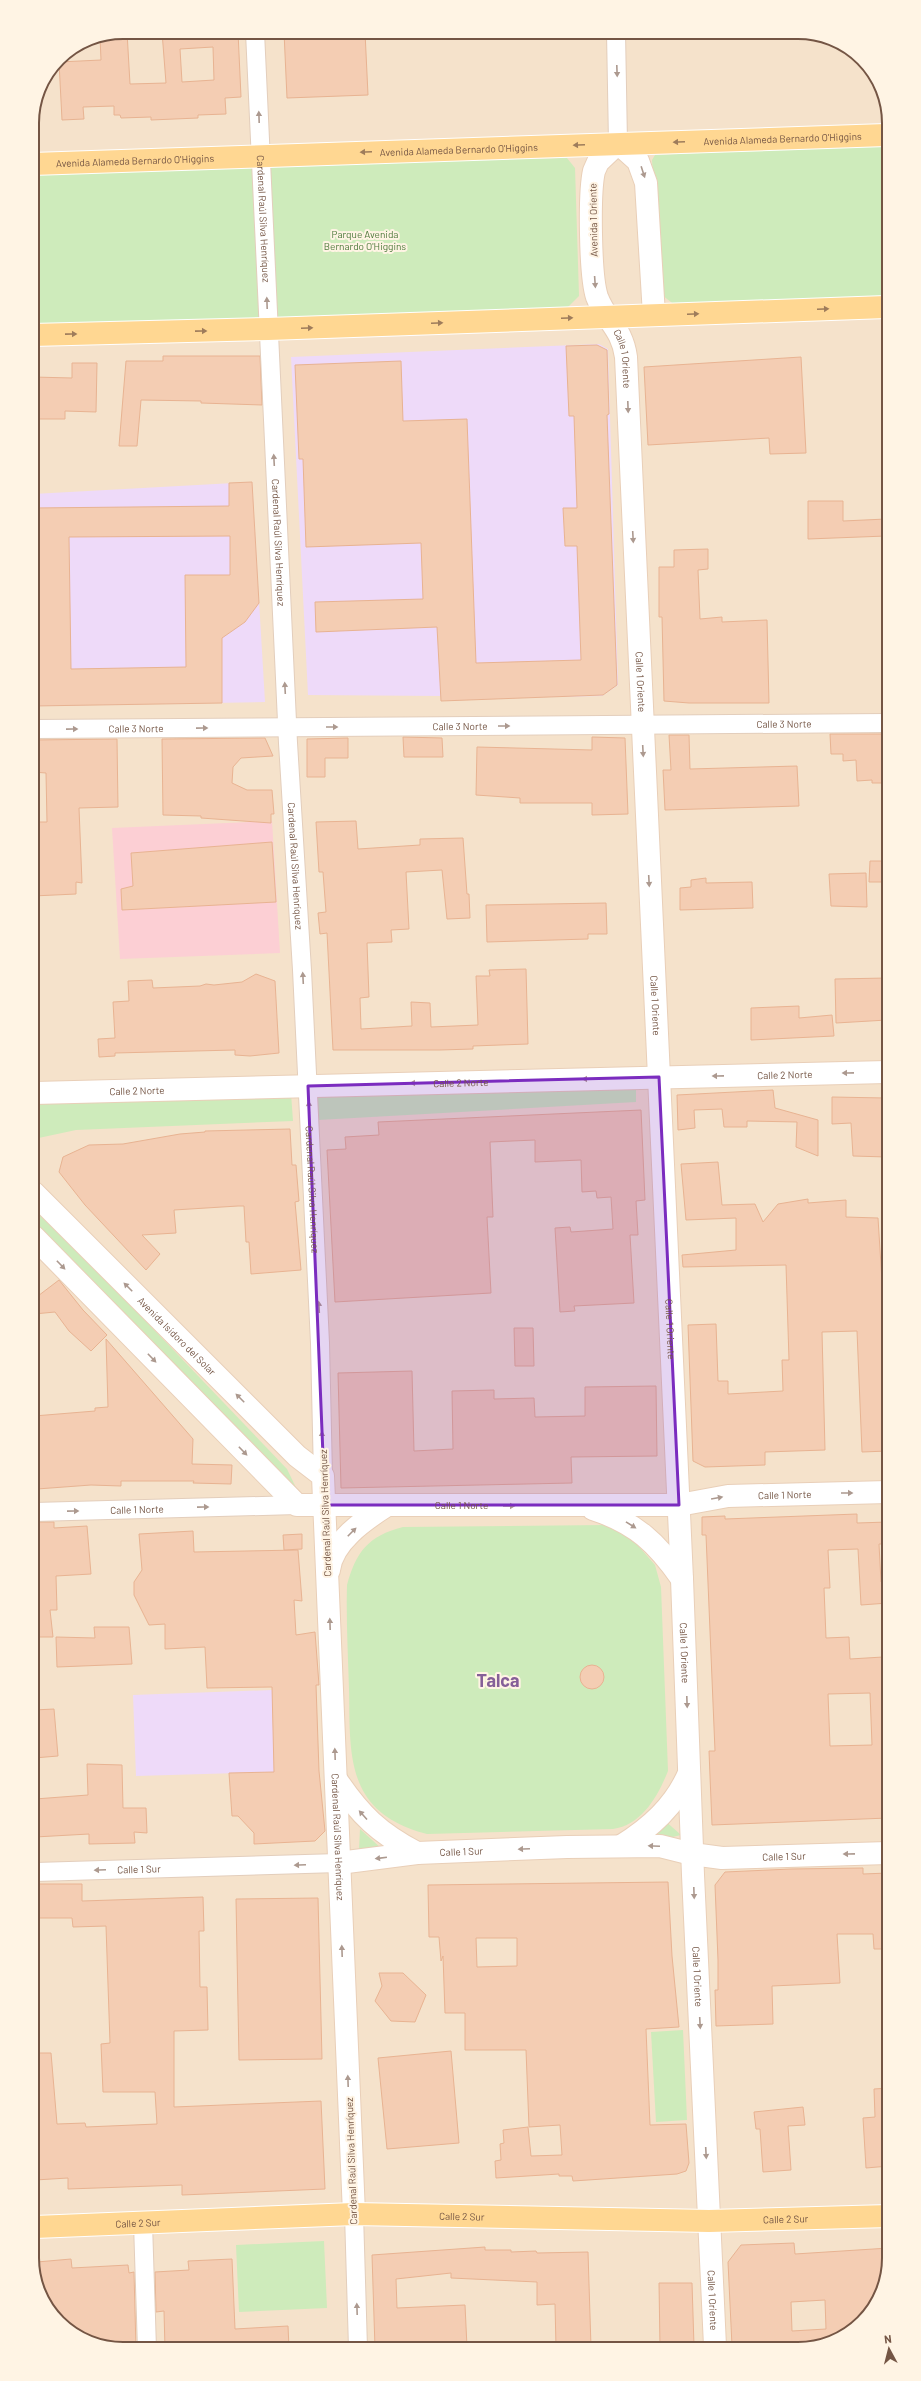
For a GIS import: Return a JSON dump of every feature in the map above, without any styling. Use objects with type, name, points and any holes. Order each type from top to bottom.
[{"type":"main road","name":"Avenida Alameda Bernardo O'Higgins","points":[[39,164],[882,135]]},
{"type":"main road","points":[[618,143],[638,160],[643,170],[646,183],[654,315]]},
{"type":"main road","name":"Avenida 1 Oriente","points":[[609,317],[601,304],[595,288],[591,187],[594,171],[598,162],[618,143]]},
{"type":"main road","points":[[39,335],[268,329],[882,307]]},
{"type":"main road","name":"Calle 1 Oriente","points":[[609,317],[621,336],[626,357],[658,1077],[679,1505],[692,1854],[714,2342]]},
{"type":"main road","name":"Calle 2 Norte","points":[[39,1093],[882,1072]]},
{"type":"main road","name":"Avenida Isidoro del Solar","points":[[39,1198],[297,1456],[323,1476]]},
{"type":"main road","points":[[39,1242],[297,1505]]},
{"type":"main road","name":"Cardenal Raúl Silva Henríquez","points":[[323,1476],[354,2214]]},
{"type":"main road","name":"Calle 1 Norte","points":[[297,1505],[679,1505],[728,1496],[882,1492]]},
{"type":"main road","points":[[582,1505],[627,1523],[647,1536],[666,1556],[682,1579]]},
{"type":"main road","points":[[328,1577],[330,1563],[348,1536],[364,1521],[386,1506]]},
{"type":"main road","points":[[621,1846],[656,1820],[676,1797],[689,1774]]},
{"type":"main road","points":[[336,1779],[348,1797],[378,1830],[417,1853]]},
{"type":"main road","name":"Calle 1 Sur","points":[[339,1863],[417,1853],[621,1846],[660,1846],[692,1854],[722,1858],[882,1853]]},
{"type":"main road","name":"Calle 2 Sur","points":[[39,2227],[354,2214],[709,2221],[882,2216]]},
{"type":"street","name":"Cardenal Raúl Silva Henríquez","points":[[255,39],[287,727],[308,1086],[320,1343],[323,1476]]},
{"type":"street","points":[[616,39],[618,143]]},
{"type":"street","name":"Calle 3 Norte","points":[[39,729],[882,723]]},
{"type":"street","name":"Calle 1 Norte","points":[[39,1512],[297,1505]]},
{"type":"street","name":"Calle 1 Sur","points":[[39,1872],[339,1863]]},
{"type":"street","name":"Cardenal Raúl Silva Henríquez","points":[[354,2214],[358,2342]]},
{"type":"street","points":[[143,2223],[147,2342]]},
{"type":"highlighted area","points":[[659,1077],[679,1505],[325,1505],[308,1086]]},
{"type":"shaded area","points":[[118,39],[803,39],[825,43],[849,56],[868,76],[878,96],[882,123],[882,2258],[878,2285],[865,2309],[845,2328],[825,2338],[798,2342],[118,2342],[96,2338],[72,2325],[56,2309],[43,2285],[39,2258],[39,118],[45,91],[53,76],[72,56],[91,45]]},
{"type":"shaded area","points":[[599,344],[608,349],[618,685],[602,696],[444,699],[443,696],[308,695],[291,357]]},
{"type":"shaded area","points":[[252,482],[265,702],[39,706],[39,494]]},
{"type":"shaded area","points":[[272,821],[280,953],[120,959],[112,828]]},
{"type":"shaded area","points":[[272,1690],[274,1772],[136,1776],[133,1695]]},
{"type":"green space","points":[[882,145],[882,298],[676,306],[662,295],[652,160],[655,155]]},
{"type":"green space","name":"Parque Avenida Bernardo O'Higgins","points":[[567,158],[575,168],[579,296],[565,310],[39,327],[39,175],[369,162]]},
{"type":"green space","points":[[636,1085],[636,1102],[318,1120],[316,1093]]},
{"type":"green space","points":[[291,1093],[293,1121],[76,1130],[39,1138],[39,1100]]},
{"type":"green space","points":[[39,1209],[287,1469],[301,1498],[39,1232]]},
{"type":"green space","points":[[605,1525],[625,1532],[642,1550],[655,1565],[661,1587],[668,1771],[648,1808],[632,1822],[613,1829],[427,1834],[400,1825],[384,1815],[370,1802],[359,1783],[352,1757],[350,1729],[347,1585],[355,1563],[365,1547],[381,1535],[403,1527]]},
{"type":"green space","points":[[663,1819],[681,1835],[664,1839],[646,1836]]},
{"type":"green space","points":[[360,1829],[382,1849],[359,1850]]},
{"type":"green space","points":[[683,2030],[687,2120],[656,2122],[651,2032]]},
{"type":"green space","points":[[324,2241],[327,2308],[239,2312],[236,2245]]},
{"type":"building","points":[[127,39],[130,84],[166,83],[163,39],[238,39],[241,97],[225,98],[226,114],[198,115],[198,118],[151,120],[151,117],[121,118],[120,115],[114,115],[114,106],[83,107],[84,119],[62,120],[59,69],[66,62],[101,60],[100,42]],"holes":[[[213,47],[214,80],[182,82],[180,49]]]},
{"type":"building","points":[[284,39],[365,39],[368,95],[287,98]]},
{"type":"building","points":[[597,345],[607,350],[609,414],[607,415],[617,685],[603,695],[441,701],[437,627],[316,632],[315,602],[423,599],[421,543],[306,547],[303,459],[299,459],[295,365],[401,361],[403,421],[467,419],[476,663],[581,660],[577,546],[565,546],[563,508],[577,508],[574,416],[569,416],[566,346]]},
{"type":"building","points":[[163,356],[260,356],[262,405],[201,403],[201,401],[141,400],[137,446],[119,446],[126,361],[163,361]]},
{"type":"building","points":[[801,357],[806,453],[770,454],[769,438],[648,445],[644,367]]},
{"type":"building","points":[[72,363],[97,363],[96,412],[65,411],[65,419],[39,419],[39,377],[72,378]]},
{"type":"building","points":[[252,482],[259,603],[245,622],[222,638],[222,703],[39,706],[39,508],[229,506],[229,483]],"holes":[[[230,536],[230,575],[185,575],[186,667],[71,669],[69,537]]]},
{"type":"building","points":[[808,501],[843,501],[843,521],[882,519],[882,536],[808,539]]},
{"type":"building","points":[[708,549],[708,569],[698,570],[700,619],[722,617],[722,622],[767,620],[769,703],[689,703],[664,701],[662,617],[659,617],[659,567],[674,567],[674,550]]},
{"type":"building","points":[[830,734],[882,734],[882,783],[872,783],[872,780],[857,781],[856,760],[843,761],[843,754],[831,754]]},
{"type":"building","points":[[669,735],[689,735],[690,769],[797,766],[799,806],[665,810],[663,770],[671,770]]},
{"type":"building","points":[[403,737],[442,738],[443,757],[404,757]]},
{"type":"building","points":[[592,737],[625,738],[628,814],[592,815],[592,803],[520,803],[520,798],[476,795],[477,747],[592,750]]},
{"type":"building","points":[[265,738],[273,756],[241,758],[233,767],[232,783],[247,790],[272,790],[274,814],[271,814],[271,823],[201,818],[201,816],[163,815],[162,739]]},
{"type":"building","points":[[348,738],[348,758],[325,758],[325,777],[307,777],[307,739]]},
{"type":"building","points":[[117,739],[118,807],[79,808],[82,883],[76,882],[76,894],[39,896],[39,822],[47,822],[46,773],[39,772],[39,740]]},
{"type":"building","points":[[356,821],[358,849],[420,845],[420,839],[463,838],[470,918],[447,919],[442,870],[406,872],[409,929],[391,930],[392,942],[367,943],[369,997],[360,998],[361,1029],[412,1026],[411,1002],[430,1003],[431,1027],[478,1025],[476,976],[490,976],[489,970],[526,969],[528,1044],[473,1046],[473,1049],[333,1050],[327,933],[320,934],[318,913],[326,912],[323,872],[319,872],[316,822]]},
{"type":"building","points":[[272,842],[276,902],[122,910],[121,889],[133,886],[131,853]]},
{"type":"building","points":[[870,861],[882,861],[882,882],[869,882]]},
{"type":"building","points":[[866,873],[867,907],[831,906],[829,874]]},
{"type":"building","points":[[706,878],[706,883],[752,882],[753,908],[680,910],[680,888],[691,887],[691,880]]},
{"type":"building","points":[[606,903],[607,934],[588,934],[588,939],[487,942],[486,905]]},
{"type":"building","points":[[256,974],[275,981],[279,1053],[250,1056],[235,1055],[235,1050],[115,1053],[115,1056],[99,1057],[98,1039],[115,1038],[113,1002],[129,1001],[128,981],[152,980],[153,988],[200,986],[206,984],[214,985],[242,982]]},
{"type":"building","points":[[882,978],[882,1020],[836,1023],[835,979]]},
{"type":"building","points":[[799,1006],[799,1018],[832,1015],[834,1036],[751,1040],[751,1008]]},
{"type":"building","points":[[773,1090],[775,1108],[818,1120],[818,1156],[796,1147],[797,1122],[747,1121],[747,1127],[724,1127],[722,1109],[694,1110],[695,1128],[678,1130],[677,1095]]},
{"type":"building","points":[[832,1097],[882,1098],[882,1157],[853,1156],[851,1123],[832,1124]]},
{"type":"building","points":[[641,1110],[645,1200],[636,1201],[638,1235],[630,1235],[634,1303],[574,1306],[575,1311],[560,1312],[555,1228],[570,1227],[571,1232],[613,1229],[611,1197],[597,1198],[596,1191],[582,1192],[581,1160],[535,1162],[535,1140],[490,1142],[493,1217],[487,1217],[491,1293],[335,1302],[327,1150],[346,1149],[345,1137],[379,1135],[378,1122]]},
{"type":"building","points":[[290,1129],[292,1165],[296,1165],[299,1201],[295,1202],[301,1270],[251,1274],[249,1242],[246,1242],[244,1206],[238,1206],[174,1210],[176,1233],[142,1235],[160,1254],[146,1270],[85,1205],[59,1172],[63,1157],[89,1145],[123,1144],[205,1131]]},
{"type":"building","points":[[718,1162],[722,1205],[755,1204],[763,1222],[778,1204],[808,1199],[808,1203],[846,1200],[846,1217],[878,1218],[882,1281],[882,1451],[862,1452],[857,1331],[822,1332],[825,1450],[765,1452],[765,1465],[705,1467],[693,1461],[688,1325],[716,1324],[718,1381],[728,1381],[728,1394],[783,1391],[782,1360],[789,1360],[786,1265],[683,1267],[682,1255],[736,1250],[736,1218],[686,1220],[681,1164]]},
{"type":"building","points":[[59,1280],[83,1310],[107,1335],[91,1351],[69,1331],[55,1312],[39,1314],[39,1295]]},
{"type":"building","points":[[514,1328],[533,1328],[534,1366],[515,1366]]},
{"type":"building","points":[[106,1339],[193,1439],[192,1464],[232,1465],[231,1484],[193,1483],[194,1481],[121,1481],[121,1486],[91,1485],[39,1489],[39,1416],[95,1411],[95,1408],[108,1407]]},
{"type":"building","points":[[412,1371],[414,1451],[453,1449],[452,1391],[494,1390],[494,1399],[534,1398],[535,1417],[585,1416],[585,1387],[656,1386],[657,1456],[571,1457],[572,1483],[341,1488],[338,1373]]},
{"type":"building","points":[[857,1514],[857,1523],[882,1522],[882,1544],[879,1544],[882,1603],[861,1605],[858,1549],[828,1550],[830,1588],[824,1588],[826,1638],[849,1637],[850,1659],[882,1657],[882,1818],[712,1825],[709,1751],[715,1751],[706,1535],[702,1535],[702,1517],[725,1516],[725,1519]],"holes":[[[870,1693],[872,1745],[830,1746],[828,1694]]]},
{"type":"building","points":[[39,1522],[54,1522],[54,1528],[87,1526],[91,1574],[56,1576],[57,1610],[50,1610],[53,1637],[39,1637]]},
{"type":"building","points":[[193,1531],[194,1552],[298,1550],[302,1601],[294,1600],[296,1635],[315,1632],[319,1685],[316,1685],[319,1771],[325,1831],[315,1841],[254,1844],[254,1833],[238,1816],[232,1816],[229,1773],[274,1772],[272,1687],[207,1688],[205,1647],[165,1649],[165,1624],[149,1625],[134,1595],[134,1582],[142,1570],[139,1534]]},
{"type":"building","points":[[302,1534],[302,1549],[284,1550],[283,1535]]},
{"type":"building","points":[[94,1627],[129,1627],[132,1664],[57,1667],[56,1637],[95,1638]]},
{"type":"building","points":[[587,1665],[597,1665],[604,1672],[604,1682],[597,1689],[587,1689],[580,1682],[580,1672]]},
{"type":"building","points":[[54,1709],[58,1756],[39,1758],[39,1710]]},
{"type":"building","points":[[87,1764],[122,1765],[123,1808],[146,1808],[147,1833],[134,1832],[135,1843],[89,1844],[89,1834],[39,1837],[39,1799],[88,1795]]},
{"type":"building","points":[[863,1868],[863,1874],[882,1873],[882,1949],[874,1949],[873,1934],[837,1934],[840,1983],[772,1986],[773,2024],[716,2026],[715,1990],[718,1990],[718,1960],[715,1885],[725,1872]]},
{"type":"building","points":[[668,1882],[672,1956],[679,2027],[646,2029],[650,2125],[686,2124],[689,2163],[686,2171],[677,2174],[573,2181],[572,2176],[559,2176],[559,2174],[496,2178],[495,2161],[501,2160],[500,2144],[504,2143],[503,2130],[528,2127],[531,2156],[562,2155],[560,2125],[529,2127],[526,2050],[465,2050],[465,2013],[445,2013],[443,1956],[441,1961],[439,1937],[429,1937],[428,1885]],"holes":[[[476,1938],[517,1938],[517,1966],[477,1967]]]},
{"type":"building","points":[[39,1884],[82,1884],[82,1901],[203,1897],[204,1931],[199,1931],[200,1987],[207,1987],[208,2030],[174,2031],[174,2107],[321,2101],[325,2189],[182,2195],[182,2185],[68,2189],[68,2178],[39,2180],[39,2053],[51,2053],[57,2124],[85,2123],[86,2127],[157,2124],[155,2092],[103,2092],[101,2044],[110,2043],[106,1926],[73,1927],[72,1918],[39,1918]]},
{"type":"building","points":[[318,1898],[322,2059],[239,2060],[236,1899]]},
{"type":"building","points":[[379,1973],[403,1973],[426,1995],[415,2022],[391,2021],[375,2001],[382,1986]]},
{"type":"building","points":[[451,2051],[459,2143],[387,2149],[378,2058]]},
{"type":"building","points":[[882,2088],[882,2167],[866,2168],[863,2118],[875,2117],[874,2089]]},
{"type":"building","points":[[803,2107],[805,2125],[788,2126],[791,2170],[763,2172],[760,2129],[756,2129],[754,2112]]},
{"type":"building","points":[[794,2243],[795,2254],[882,2248],[881,2269],[878,2285],[865,2309],[845,2328],[825,2338],[798,2342],[732,2342],[728,2262],[741,2245]],"holes":[[[825,2300],[826,2329],[792,2331],[791,2302]]]},
{"type":"building","points":[[485,2247],[485,2250],[511,2250],[511,2252],[588,2252],[591,2342],[556,2342],[555,2304],[537,2305],[537,2282],[451,2278],[451,2273],[396,2279],[397,2308],[465,2305],[467,2342],[375,2342],[372,2255]]},
{"type":"building","points":[[71,2259],[72,2268],[128,2265],[129,2273],[134,2272],[136,2342],[118,2342],[96,2338],[72,2325],[56,2309],[50,2300],[43,2285],[39,2262]]},
{"type":"building","points":[[232,2259],[235,2329],[288,2326],[289,2342],[165,2342],[164,2311],[156,2312],[155,2272],[189,2270],[188,2261]]},
{"type":"building","points":[[659,2283],[692,2283],[694,2342],[660,2342]]},
{"type":"district","name":"Talca","points":[[498,1681]]}]
